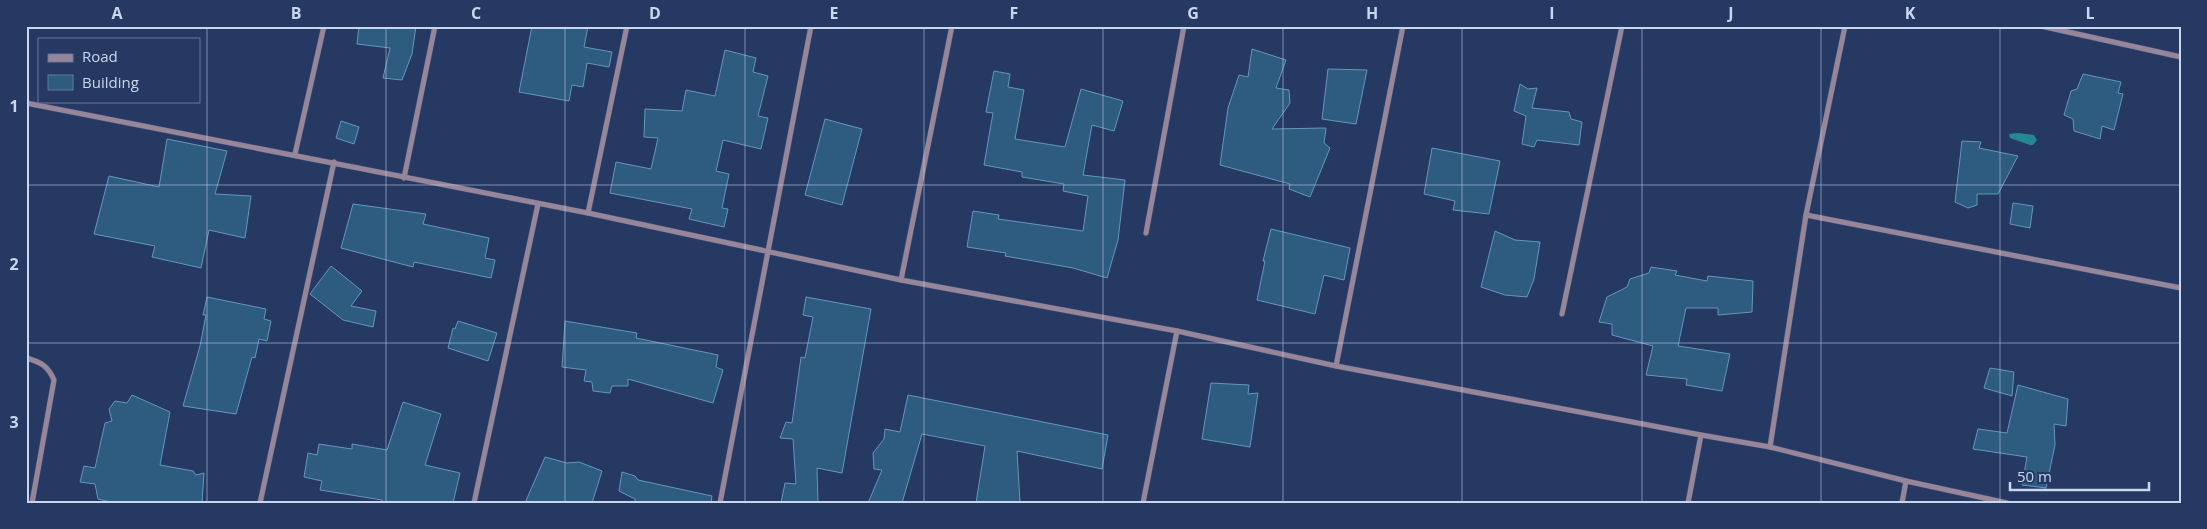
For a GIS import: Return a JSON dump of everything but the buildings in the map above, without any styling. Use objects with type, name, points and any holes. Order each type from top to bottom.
[{"type":"street","points":[[296,154],[324,26]]},
{"type":"street","points":[[404,178],[435,26]]},
{"type":"street","points":[[588,213],[627,26]]},
{"type":"street","points":[[720,503],[810,26]]},
{"type":"street","points":[[901,280],[952,26]]},
{"type":"street","points":[[1146,233],[1184,26]]},
{"type":"street","points":[[1336,366],[1403,26]]},
{"type":"street","points":[[1562,314],[1622,26]]},
{"type":"street","points":[[1770,447],[1806,215],[1845,26]]},
{"type":"street","points":[[2042,26],[2181,57]]},
{"type":"street","points":[[26,103],[296,154],[404,178],[588,213],[901,280],[1177,331],[1336,366],[1770,447],[1906,481],[2007,503]]},
{"type":"street","points":[[260,503],[334,162]]},
{"type":"street","points":[[474,503],[538,204]]},
{"type":"street","points":[[1806,215],[2181,288]]},
{"type":"street","points":[[1143,503],[1177,331]]},
{"type":"street","points":[[26,358],[40,362],[50,369],[54,380],[32,503]]},
{"type":"street","points":[[1688,503],[1701,435]]},
{"type":"street","points":[[1902,503],[1906,481]]},
{"type":"shaded area","points":[[2009,134],[2034,135],[2037,140],[2033,145],[2030,145],[2010,138]]}]
